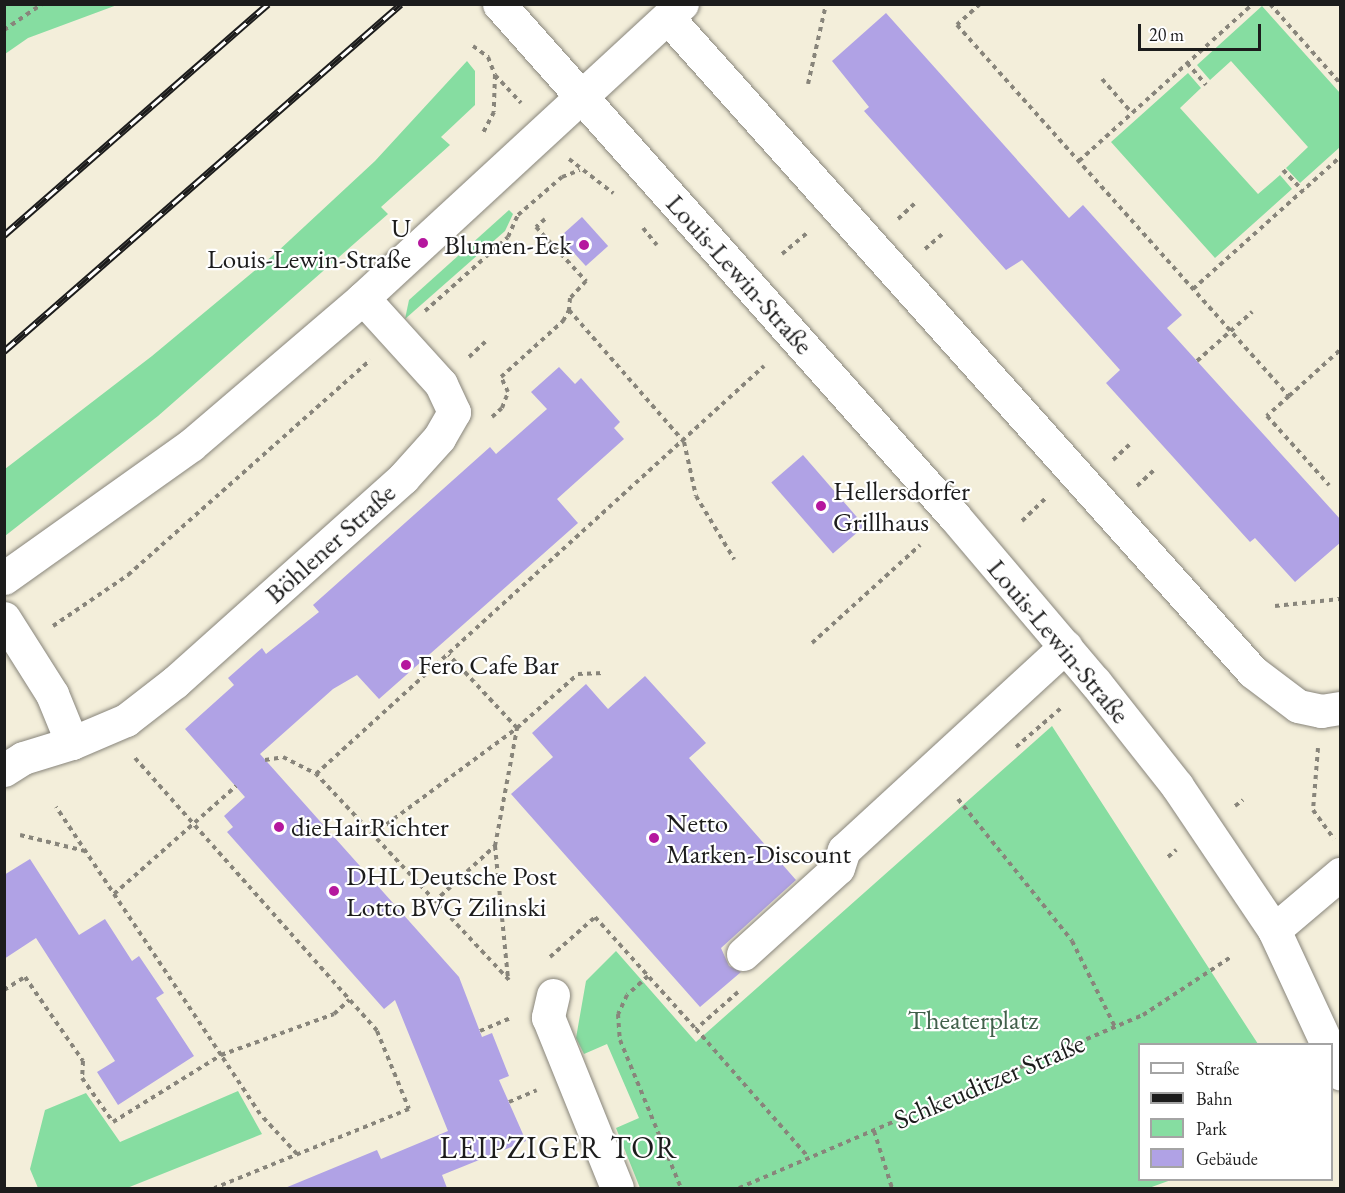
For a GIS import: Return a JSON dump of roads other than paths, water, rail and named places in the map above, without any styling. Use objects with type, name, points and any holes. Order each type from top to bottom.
[{"type":"street","name":"Louis-Lewin-Straße","points":[[503,9],[1066,646],[1177,786],[1274,930],[1327,1043]]},
{"type":"street","points":[[4,579],[192,445],[363,298],[583,99],[675,11],[1253,672],[1280,696],[1298,706],[1331,710]]},
{"type":"street","name":"Böhlener Straße","points":[[4,770],[24,758],[72,743],[126,720],[175,682],[403,478],[439,438],[454,412],[441,384],[363,298]]},
{"type":"street","points":[[4,618],[52,694],[72,743]]},
{"type":"street","points":[[743,954],[838,868],[844,850],[1066,646]]},
{"type":"street","points":[[1274,930],[1341,874]]},
{"type":"street","points":[[553,995],[548,1017],[617,1188]]},
{"type":"street","points":[[1333,1056],[1341,1073]]},
{"type":"railway","points":[[4,235],[268,4]]},
{"type":"railway","points":[[4,351],[401,4]]},
{"type":"place","name":"U Louis-Lewin-Straße","points":[[423,243]]},
{"type":"place","name":"Blumen-Eck","points":[[584,245]]},
{"type":"place","name":"Hellersdorfer Grillhaus","points":[[821,506]]},
{"type":"place","name":"Fero Cafe Bar","points":[[406,665]]},
{"type":"place","name":"dieHairRichter","points":[[279,827]]},
{"type":"place","name":"Netto Marken-Discount","points":[[654,838]]},
{"type":"place","name":"DHL Deutsche Post Lotto BVG Zilinski","points":[[334,891]]},
{"type":"district","name":"LEIPZIGER TOR","points":[[559,1148]]},
{"type":"park label","name":"Theaterplatz","points":[[973,1020]]}]
